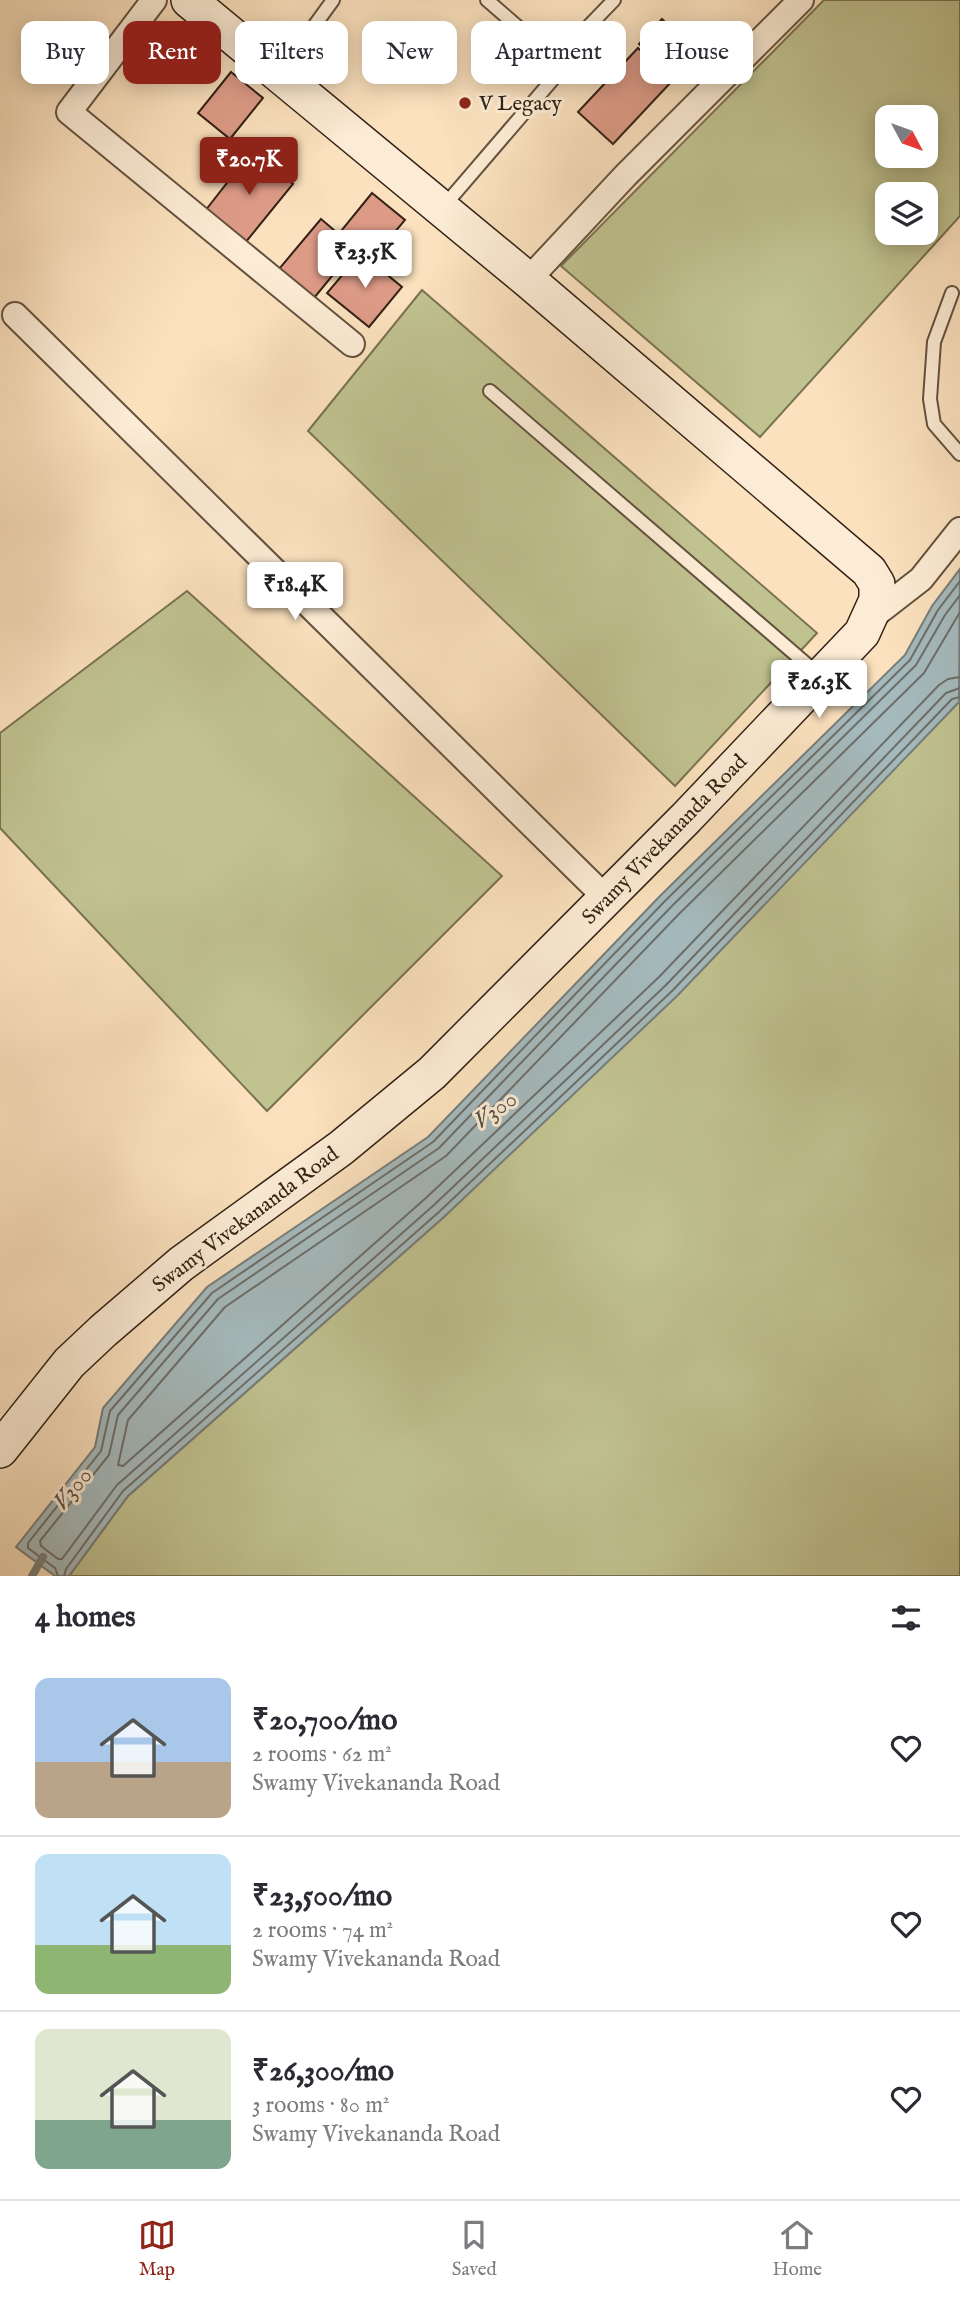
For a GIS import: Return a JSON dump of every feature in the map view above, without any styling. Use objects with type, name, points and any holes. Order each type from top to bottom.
[{"type":"street","points":[[154,0],[69,112],[352,344]]},
{"type":"street","name":"Swamy Vivekananda Road","points":[[189,0],[235,38]]},
{"type":"street","points":[[528,280],[625,176],[801,0]]},
{"type":"street","name":"Swamy Vivekananda Road","points":[[0,1450],[69,1363],[103,1331],[181,1264],[341,1147],[432,1073],[821,677],[862,633],[872,617],[877,600],[877,584],[869,571],[528,280],[291,84]]},
{"type":"street","points":[[15,315],[606,898]]},
{"type":"street","points":[[872,617],[921,579],[960,530]]},
{"type":"lane","points":[[318,21],[334,0]]},
{"type":"lane","points":[[487,0],[511,21]]},
{"type":"lane","points":[[594,21],[614,0]]},
{"type":"lane","points":[[442,209],[549,84]]},
{"type":"lane","points":[[952,293],[934,341],[930,399],[934,424],[960,454]]},
{"type":"lane","points":[[490,391],[821,677]]},
{"type":"green space","points":[[824,0],[960,0],[960,216],[938,240],[938,182],[875,182],[875,245],[934,245],[760,437],[561,266],[741,84],[753,84],[753,72]]},
{"type":"green space","points":[[422,290],[817,633],[675,786],[308,431]]},
{"type":"green space","points":[[187,591],[502,876],[267,1111],[0,828],[0,733]]},
{"type":"green space","points":[[960,700],[960,1576],[69,1576],[128,1496],[445,1216]]},
{"type":"water","points":[[960,569],[959,702],[677,996],[445,1216],[128,1496],[69,1576],[55,1576],[16,1547],[95,1447],[103,1408],[207,1287],[428,1137],[660,896],[905,655],[932,606]]},
{"type":"building","points":[[638,48],[640,84],[669,84],[613,144],[578,112],[604,84],[626,84],[626,61]]},
{"type":"building","points":[[231,72],[235,75],[235,84],[246,84],[263,98],[230,139],[198,113]]},
{"type":"building","points":[[252,151],[293,184],[245,243],[205,211]]},
{"type":"building","points":[[372,193],[405,220],[373,258],[341,231]]},
{"type":"building","points":[[321,219],[355,248],[314,298],[279,269]]},
{"type":"building","points":[[361,253],[402,287],[369,327],[327,293]]},
{"type":"waterway","name":"V300","points":[[32,1576],[43,1557]]},
{"type":"place","name":"V Legacy","points":[[465,103]]}]
